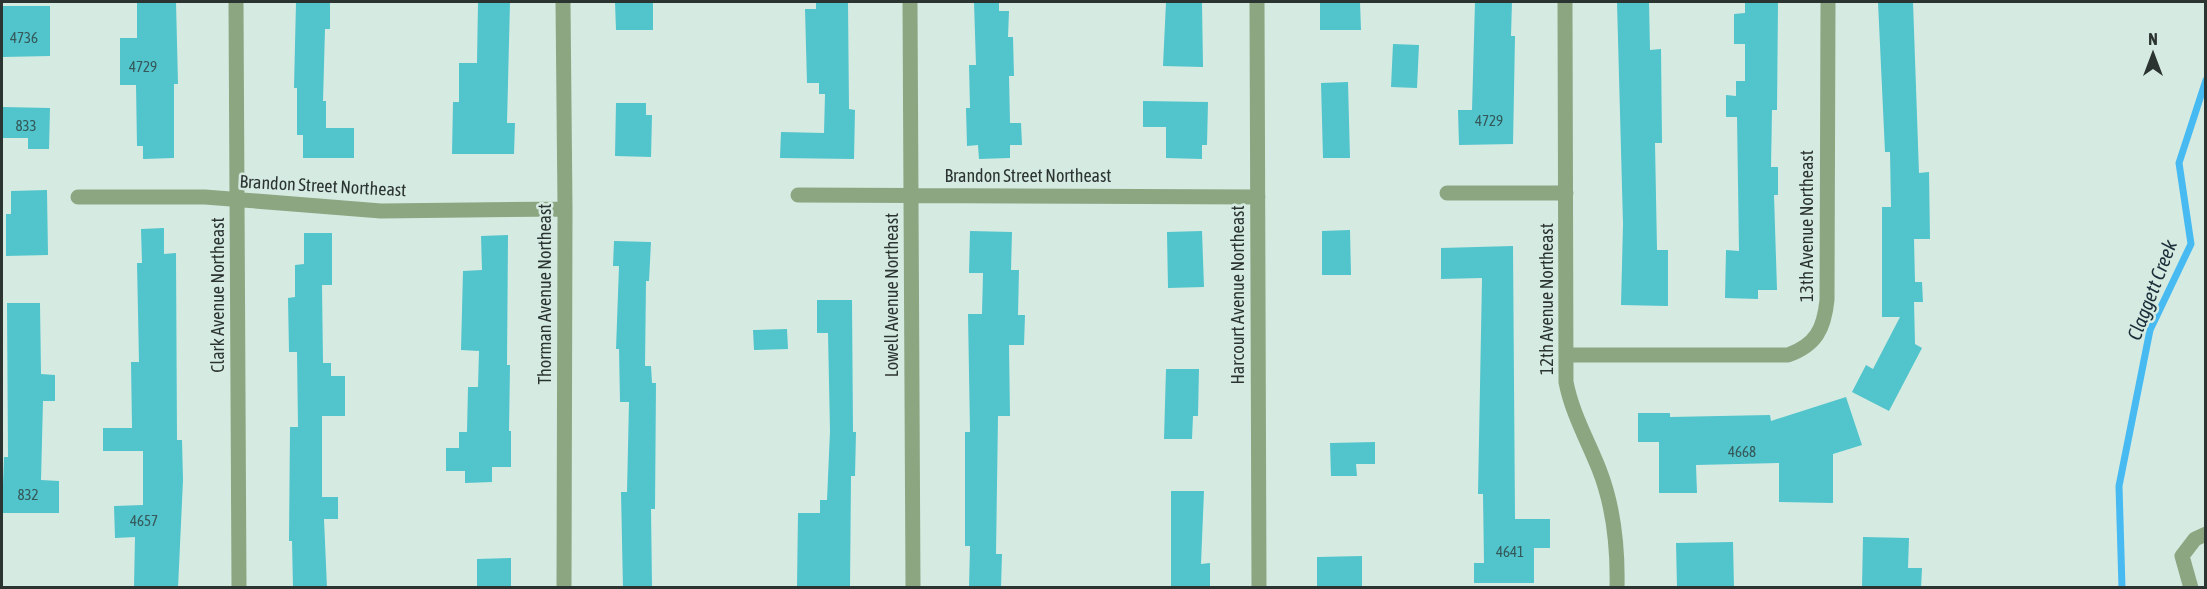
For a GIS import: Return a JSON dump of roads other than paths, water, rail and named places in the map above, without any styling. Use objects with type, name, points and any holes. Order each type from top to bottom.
[{"type":"street","name":"Clark Avenue Northeast","points":[[236,2],[239,588]]},
{"type":"street","name":"Thorman Avenue Northeast","points":[[563,2],[564,588]]},
{"type":"street","name":"Lowell Avenue Northeast","points":[[910,2],[913,588]]},
{"type":"street","name":"Harcourt Avenue Northeast","points":[[1257,2],[1259,588]]},
{"type":"street","name":"12th Avenue Northeast","points":[[1566,2],[1566,382],[1571,404],[1599,470],[1613,514],[1617,546],[1617,588]]},
{"type":"street","name":"13th Avenue Northeast","points":[[1566,355],[1788,355],[1804,350],[1816,339],[1825,320],[1827,300],[1828,2]]},
{"type":"street","points":[[1447,193],[1566,193]]},
{"type":"street","name":"Brandon Street Northeast","points":[[798,195],[1257,197]]},
{"type":"street","name":"Brandon Street Northeast","points":[[78,197],[205,197],[237,202],[381,211],[565,209]]},
{"type":"street","points":[[2191,588],[2182,556],[2195,539],[2205,534]]},
{"type":"waterway","name":"Claggett Creek","points":[[2122,588],[2119,486],[2150,330],[2191,244],[2179,163],[2206,80]]}]
